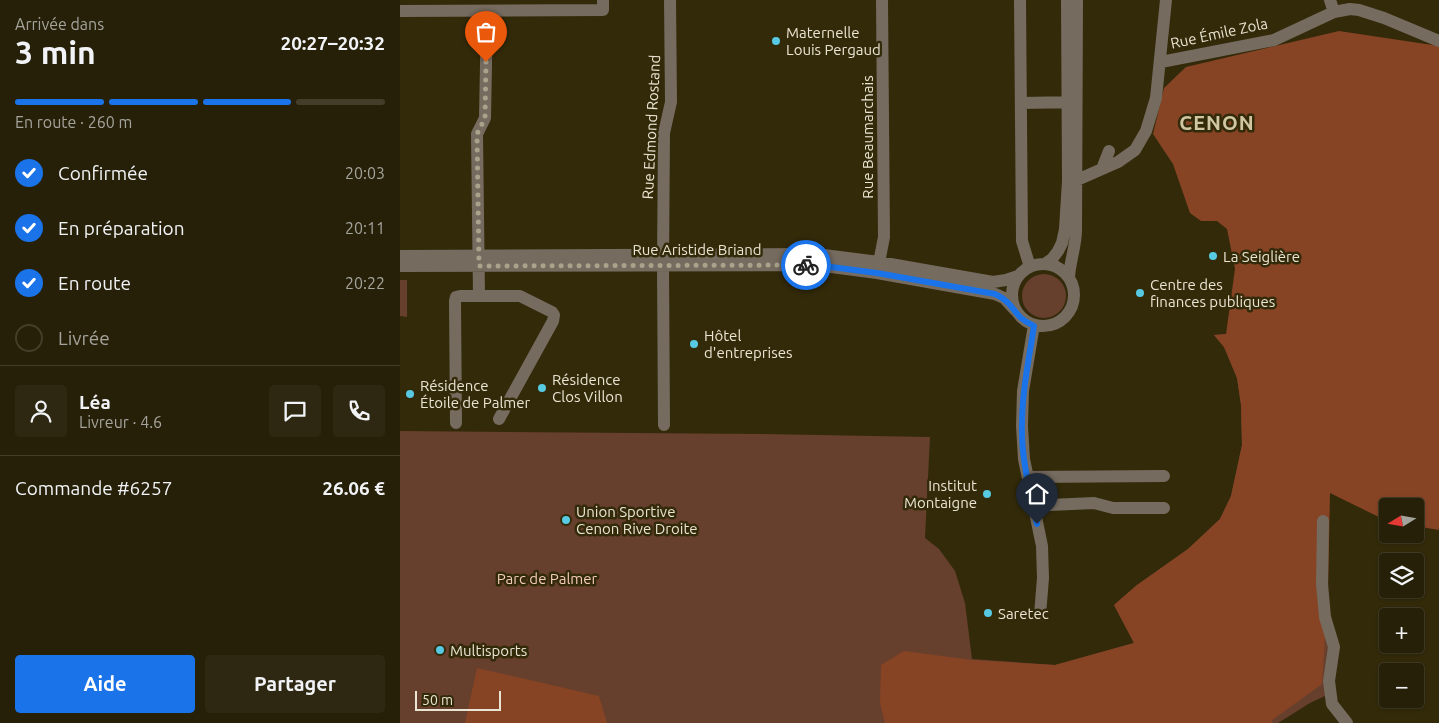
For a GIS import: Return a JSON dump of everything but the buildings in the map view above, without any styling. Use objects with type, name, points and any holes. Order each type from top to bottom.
[{"type":"street","points":[[400,11],[603,10],[603,0]]},
{"type":"street","name":"Rue Edmond Rostand","points":[[664,425],[664,132],[671,102],[670,0]]},
{"type":"street","name":"Rue Beaumarchais","points":[[878,268],[884,238],[882,0]]},
{"type":"street","points":[[1020,0],[1022,241],[1030,267]]},
{"type":"street","points":[[1067,0],[1072,102],[1072,180],[1076,243],[1068,277]]},
{"type":"street","points":[[1072,102],[1077,0]]},
{"type":"street","points":[[1161,62],[1166,0]]},
{"type":"street","name":"Rue Émile Zola","points":[[1072,180],[1118,162],[1135,150],[1146,131],[1156,98],[1161,62],[1274,40],[1332,6],[1359,10],[1384,18],[1439,41]]},
{"type":"street","points":[[479,296],[477,134],[485,118],[487,11]]},
{"type":"street","points":[[1021,103],[1072,102]]},
{"type":"street","points":[[1102,169],[1109,151]]},
{"type":"street","points":[[1045,264],[1052,259],[1062,243],[1072,180]]},
{"type":"street","name":"Rue Aristide Briand","points":[[400,266],[479,261],[663,260],[744,254],[816,254],[995,294],[1004,298],[1015,310]]},
{"type":"street","name":"Rue Aristide Briand","points":[[400,256],[479,261]]},
{"type":"street","points":[[1045,264],[1062,270],[1073,285],[1074,295],[1069,313],[1054,325],[1044,327],[1034,326],[1020,317],[1012,301],[1012,292],[1013,284],[1025,269],[1045,264]]},
{"type":"street","name":"Rue Aristide Briand","points":[[878,268],[993,282],[1018,276]]},
{"type":"street","points":[[456,423],[455,301],[456,297],[460,296],[520,296],[552,312],[554,316],[499,419]]},
{"type":"street","points":[[1034,326],[1023,391],[1022,442],[1042,546],[1043,578],[1040,615]]},
{"type":"street","points":[[1028,477],[1164,476]]},
{"type":"street","points":[[1033,507],[1049,504],[1094,503],[1113,508],[1164,508]]},
{"type":"street","points":[[1323,521],[1322,584],[1325,617],[1334,647],[1329,681],[1332,704],[1346,723]]},
{"type":"green space","points":[[1044,274],[1056,278],[1062,284],[1066,296],[1062,308],[1056,314],[1044,318],[1032,314],[1026,308],[1022,296],[1026,284],[1032,278]]},
{"type":"green space","points":[[400,280],[407,280],[407,317],[400,316]]},
{"type":"green space","name":"Parc de Palmer","points":[[1226,334],[1329,649],[1327,695],[1278,723],[400,723],[400,431],[930,437],[925,538],[939,549],[955,571],[965,603],[972,659],[1055,665],[1134,643],[1114,605],[1137,585],[1188,549],[1220,519],[1231,496],[1242,445],[1241,405],[1237,378],[1224,347],[1214,335]]},
{"type":"shaded area","points":[[1339,31],[1439,46],[1439,530],[1424,528],[1424,498],[1379,498],[1379,517],[1330,493],[1328,593],[1322,684],[1271,721],[1273,723],[885,723],[880,703],[881,665],[904,651],[972,660],[1055,665],[1134,643],[1114,605],[1137,585],[1188,549],[1220,519],[1231,496],[1242,445],[1241,405],[1237,378],[1224,347],[1214,335],[1226,334],[1235,269],[1227,229],[1217,221],[1201,221],[1190,213],[1173,164],[1153,134],[1164,88],[1186,67]]},
{"type":"shaded area","points":[[477,668],[599,696],[607,723],[465,723]]},
{"type":"way so far","points":[[486,62],[485,118],[477,134],[479,266],[806,265]]},
{"type":"place","name":"Maternelle Louis Pergaud","points":[[776,41]]},
{"type":"place","name":"La Seiglière","points":[[1213,256]]},
{"type":"place","name":"Centre des finances publiques","points":[[1140,293]]},
{"type":"place","name":"Hôtel d'entreprises","points":[[694,344]]},
{"type":"place","name":"Résidence Clos Villon","points":[[542,388]]},
{"type":"place","name":"Résidence Étoile de Palmer","points":[[410,394]]},
{"type":"place","name":"Institut Montaigne","points":[[987,494]]},
{"type":"place","name":"Union Sportive Cenon Rive Droite","points":[[566,520]]},
{"type":"place","name":"Saretec","points":[[988,613]]},
{"type":"place","name":"Multisports","points":[[440,650]]},
{"type":"district","name":"CENON","points":[[1217,122]]},
{"type":"route","points":[[806,265],[877,273],[995,294],[1004,298],[1020,317],[1034,326],[1023,391],[1022,426],[1024,459],[1037,524]]}]
